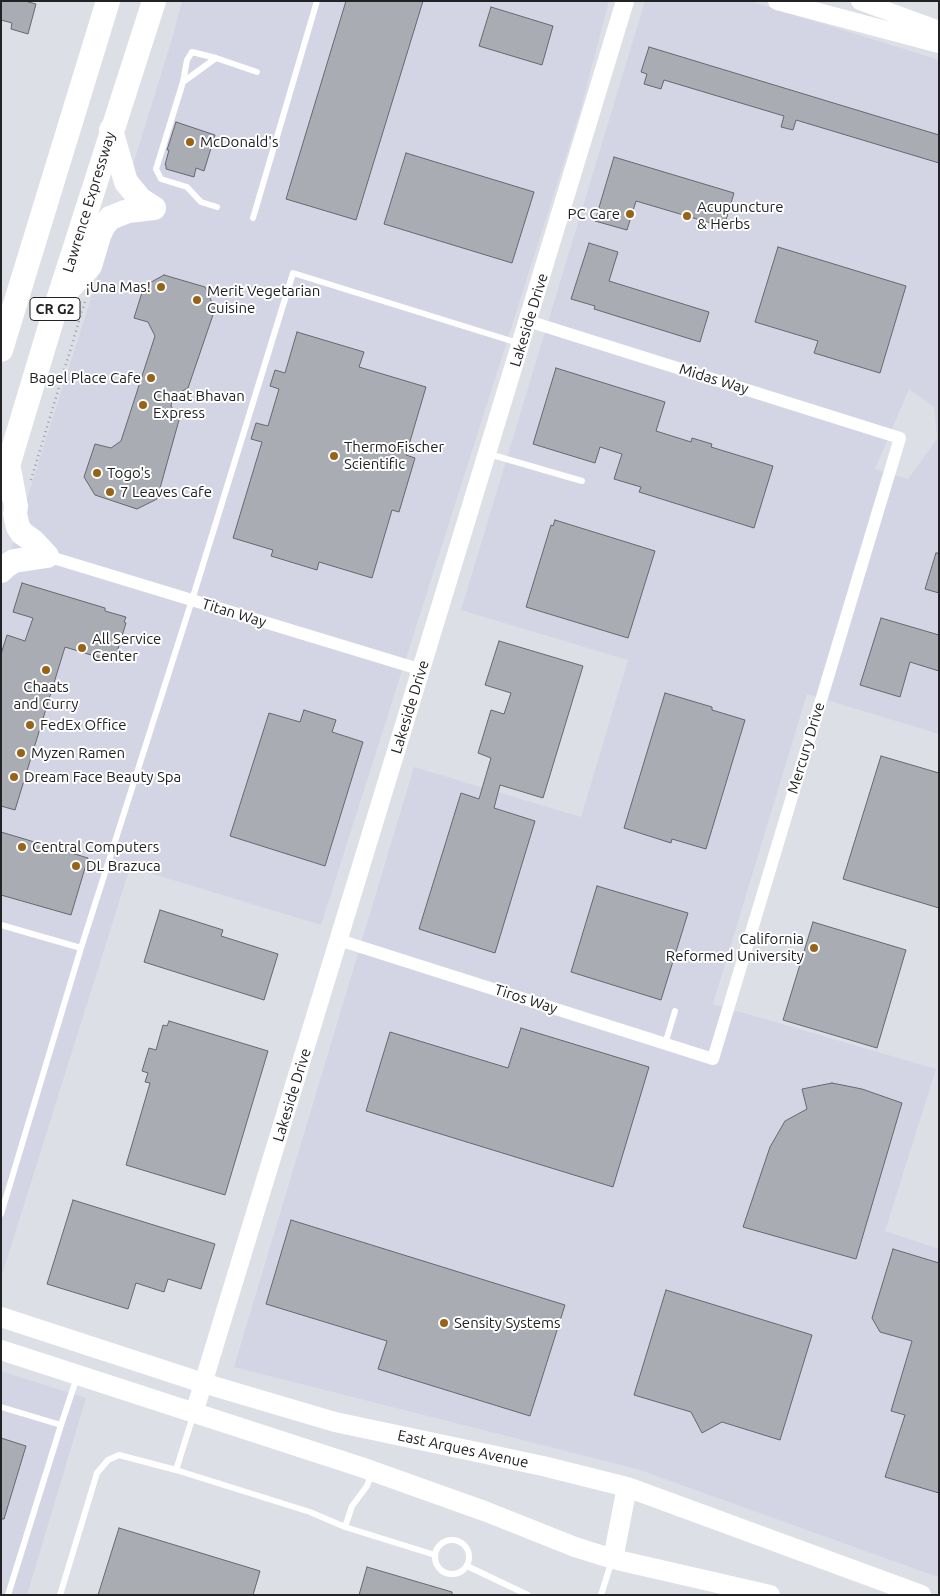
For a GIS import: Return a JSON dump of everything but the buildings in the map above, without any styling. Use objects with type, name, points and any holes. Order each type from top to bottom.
[{"type":"highway","name":"CR G2","points":[[1,350],[108,1]]},
{"type":"highway","name":"Lawrence Expressway","points":[[1,489],[111,130],[154,1]]},
{"type":"highway","points":[[58,300],[90,266],[99,236],[110,218],[128,211],[154,208],[140,199],[126,182],[111,130]]},
{"type":"highway","points":[[8,466],[18,527],[47,556]]},
{"type":"highway","points":[[1,571],[14,562],[47,556]]},
{"type":"main road","name":"East Arques Avenue","points":[[1,1317],[203,1384],[335,1422],[543,1466],[627,1487],[921,1595]]},
{"type":"main road","points":[[1,1350],[373,1471],[613,1559],[770,1595]]},
{"type":"main road","points":[[613,1559],[627,1487]]},
{"type":"street","name":"Lakeside Drive","points":[[194,1413],[625,1]]},
{"type":"street","points":[[777,1],[939,44]]},
{"type":"street","points":[[860,1],[939,30]]},
{"type":"street","name":"Midas Way","points":[[528,321],[900,438]]},
{"type":"street","name":"Mercury Drive","points":[[712,1059],[900,438]]},
{"type":"street","name":"Titan Way","points":[[47,556],[422,670]]},
{"type":"street","name":"Tiros Way","points":[[339,940],[712,1059]]},
{"type":"lane","points":[[253,218],[317,1]]},
{"type":"lane","points":[[217,207],[202,202],[187,186],[161,179],[156,169],[183,82],[187,60],[192,52],[257,72]]},
{"type":"lane","points":[[183,82],[216,58]]},
{"type":"lane","points":[[1,1214],[81,948],[192,600],[293,273],[521,344]]},
{"type":"lane","points":[[488,453],[582,481]]},
{"type":"lane","points":[[1,925],[81,948]]},
{"type":"lane","points":[[665,1044],[675,1011]]},
{"type":"lane","points":[[8,1595],[77,1375]]},
{"type":"lane","points":[[1,1407],[61,1425]]},
{"type":"lane","points":[[176,1470],[194,1413]]},
{"type":"lane","points":[[60,1595],[97,1473],[108,1460],[119,1455],[176,1470],[310,1512],[345,1526],[435,1555]]},
{"type":"lane","points":[[345,1526],[352,1506],[367,1486],[373,1471]]},
{"type":"lane","points":[[449,1540],[460,1542],[464,1545],[469,1555],[467,1566],[458,1574],[446,1574],[437,1566],[435,1555],[440,1545],[449,1540]]},
{"type":"lane","points":[[601,1595],[613,1559]]},
{"type":"lane","points":[[467,1566],[528,1595]]},
{"type":"path","points":[[31,480],[88,293]]},
{"type":"shaded area","points":[[182,1],[609,1],[580,112],[321,925],[130,867],[1,1278],[1,580],[114,226]]},
{"type":"shaded area","points":[[645,1],[750,1],[939,60],[939,734],[807,694],[713,1004],[936,1069],[885,1231],[939,1249],[938,1577],[637,1469],[234,1367],[414,767],[581,817],[628,660],[461,610]],"holes":[[[909,389],[934,407],[937,439],[908,479],[875,469]]]},
{"type":"shaded area","points":[[1,1371],[86,1398],[27,1595],[1,1595]]},
{"type":"place","name":"McDonald's","points":[[190,142]]},
{"type":"place","name":"PC Care","points":[[630,214]]},
{"type":"place","name":"Acupuncture & Herbs","points":[[687,216]]},
{"type":"place","name":"¡Una Mas!","points":[[161,287]]},
{"type":"place","name":"Merit Vegetarian Cuisine","points":[[197,300]]},
{"type":"place","name":"Bagel Place Cafe","points":[[151,378]]},
{"type":"place","name":"Chaat Bhavan Express","points":[[143,405]]},
{"type":"place","name":"ThermoFischer Scientific","points":[[334,456]]},
{"type":"place","name":"Togo's","points":[[97,473]]},
{"type":"place","name":"7 Leaves Cafe","points":[[110,492]]},
{"type":"place","name":"All Service Center","points":[[82,648]]},
{"type":"place","name":"Chaats and Curry","points":[[46,670]]},
{"type":"place","name":"FedEx Office","points":[[30,725]]},
{"type":"place","name":"Myzen Ramen","points":[[21,753]]},
{"type":"place","name":"Dream Face Beauty Spa","points":[[14,777]]},
{"type":"place","name":"Central Computers","points":[[22,847]]},
{"type":"place","name":"DL Brazuca","points":[[76,866]]},
{"type":"place","name":"California Reformed University","points":[[814,948]]},
{"type":"place","name":"Sensity Systems","points":[[444,1323]]}]
